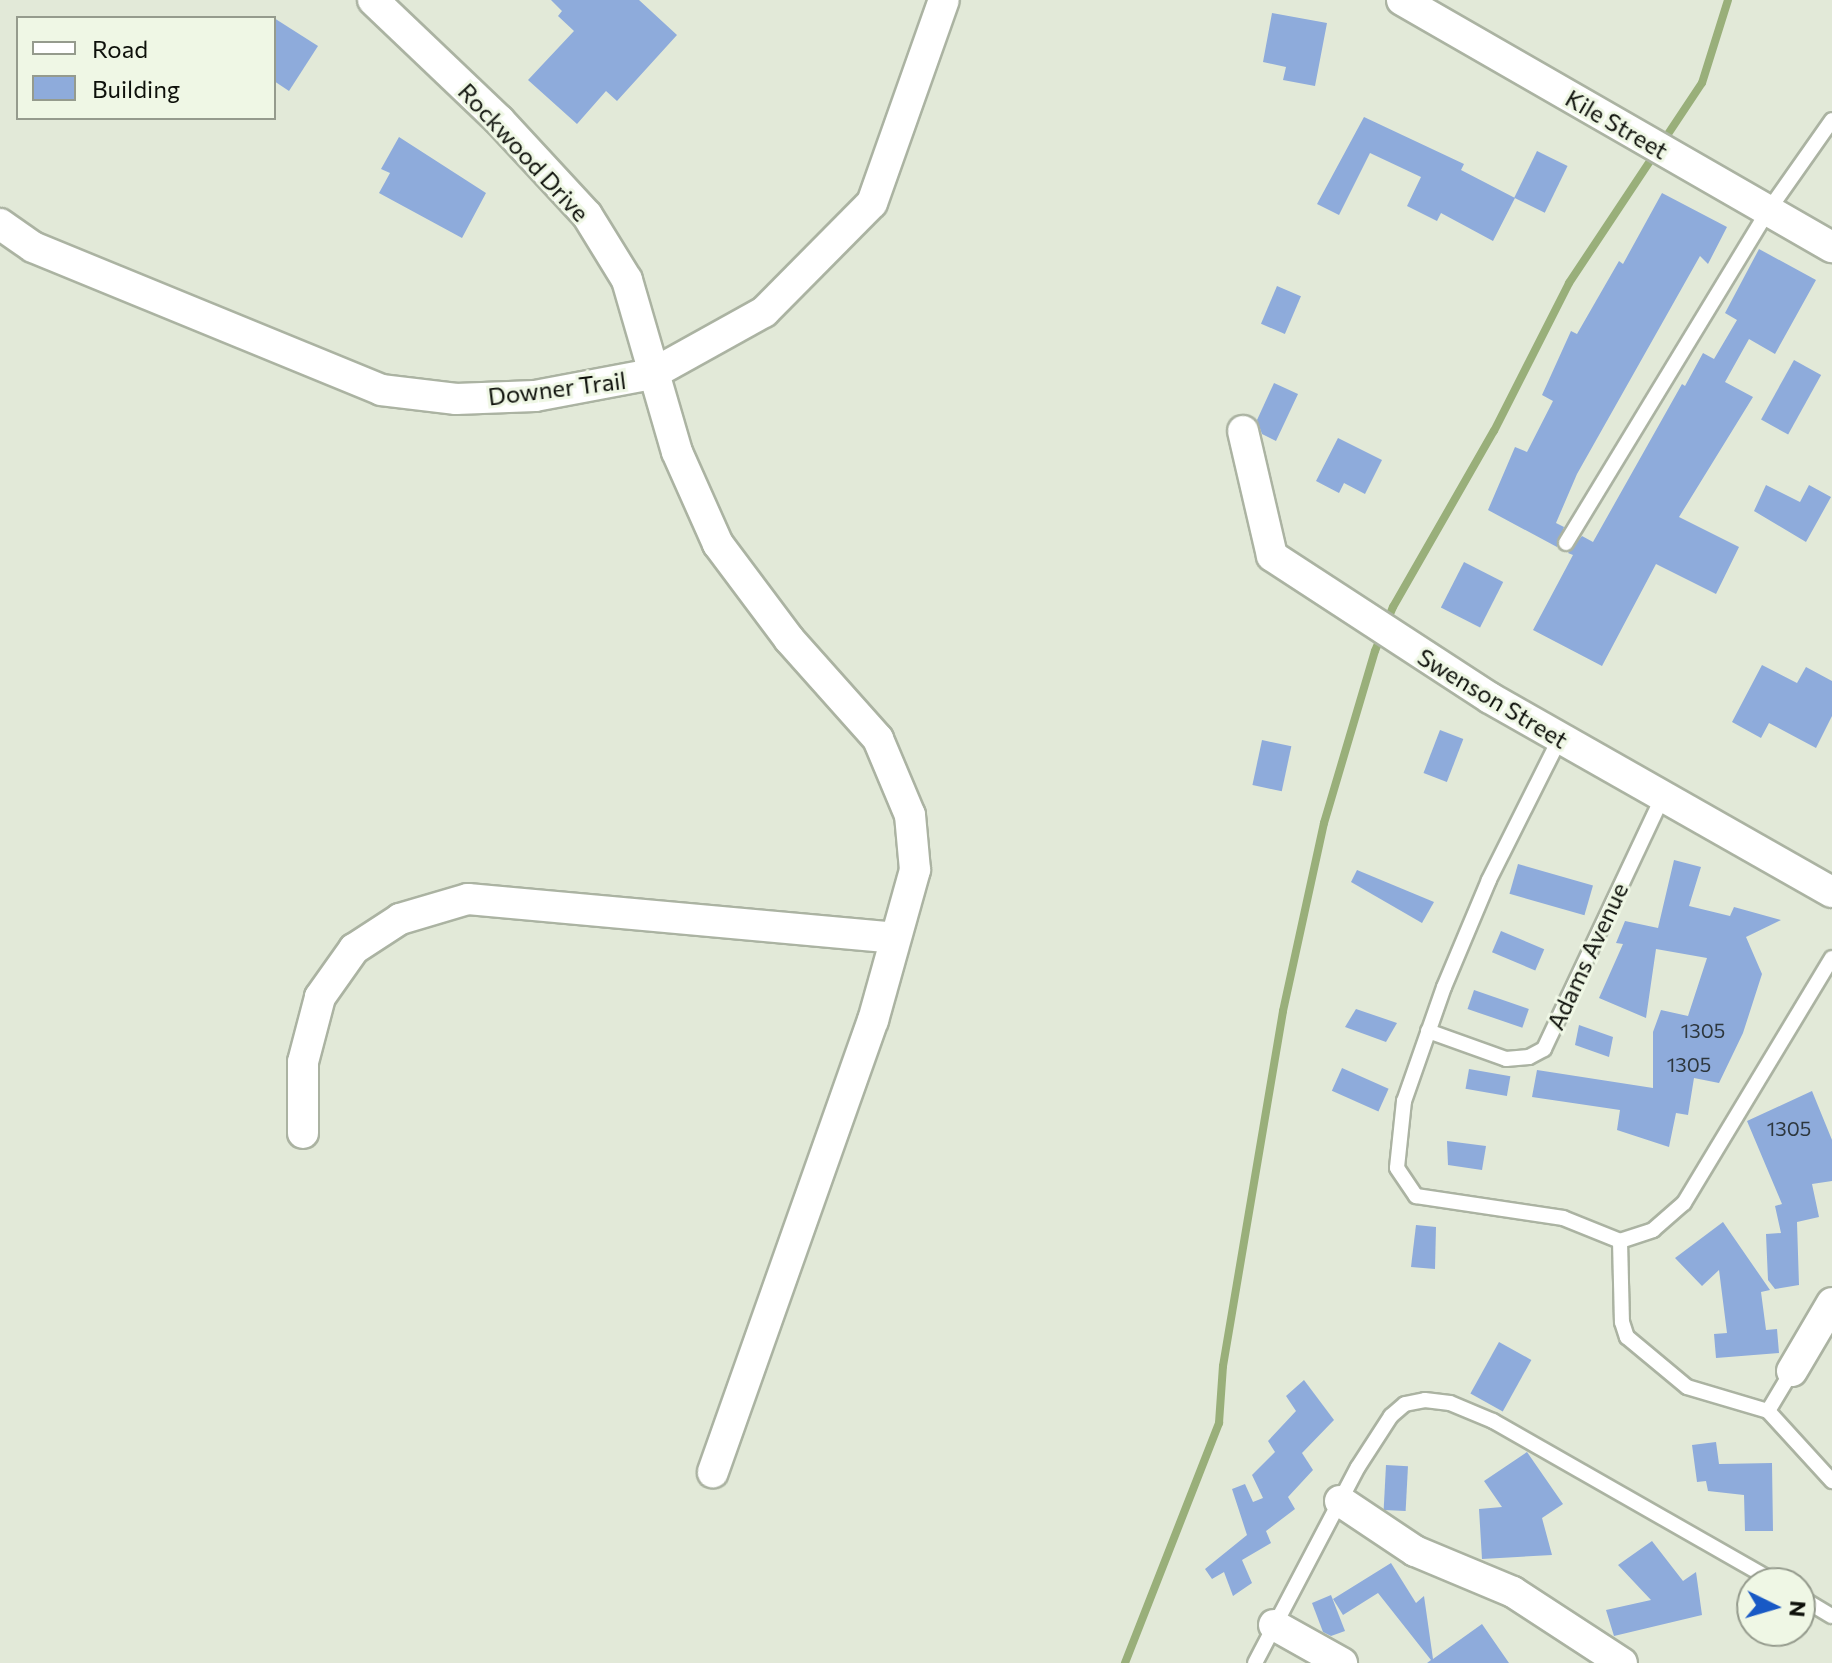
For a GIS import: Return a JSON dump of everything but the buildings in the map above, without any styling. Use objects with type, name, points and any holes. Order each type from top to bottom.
[{"type":"street","name":"Rockwood Drive","points":[[373,0],[499,120],[587,215],[627,280],[677,452],[718,544],[883,751],[910,815],[915,870],[873,1020],[713,1473]]},
{"type":"street","name":"Downer Trail","points":[[0,224],[33,247],[381,390],[456,399],[535,396],[652,374],[764,312],[872,203],[944,0]]},
{"type":"street","name":"Kile Street","points":[[1402,0],[1832,247]]},
{"type":"street","name":"Swenson Street","points":[[1243,431],[1272,556],[1362,618],[1560,738],[1832,892]]},
{"type":"street","points":[[303,1133],[303,1062],[320,997],[354,949],[400,919],[468,899],[894,938]]},
{"type":"street","points":[[1792,1371],[1832,1303]]},
{"type":"street","points":[[1340,1501],[1415,1551],[1513,1592],[1622,1663]]},
{"type":"street","points":[[1274,1625],[1342,1663]]},
{"type":"lane","points":[[1566,543],[1768,211],[1832,120]]},
{"type":"lane","points":[[1560,738],[1489,880],[1428,1031],[1404,1101],[1397,1168],[1403,1183],[1416,1196],[1440,1204],[1563,1218],[1620,1241],[1653,1230],[1684,1203],[1832,958]]},
{"type":"lane","name":"Adams Avenue","points":[[1428,1031],[1506,1059],[1529,1057],[1544,1049],[1663,796]]},
{"type":"lane","points":[[1620,1241],[1622,1322],[1627,1337],[1687,1387],[1768,1411],[1832,1481]]},
{"type":"lane","points":[[1768,1411],[1792,1371]]},
{"type":"lane","points":[[1255,1663],[1340,1501],[1391,1416],[1405,1404],[1450,1403],[1520,1436],[1749,1567]]},
{"type":"waterway","points":[[1125,1663],[1219,1423],[1223,1366],[1283,1011],[1324,823],[1375,651],[1393,607],[1494,431],[1569,283],[1702,83],[1728,0]]}]
